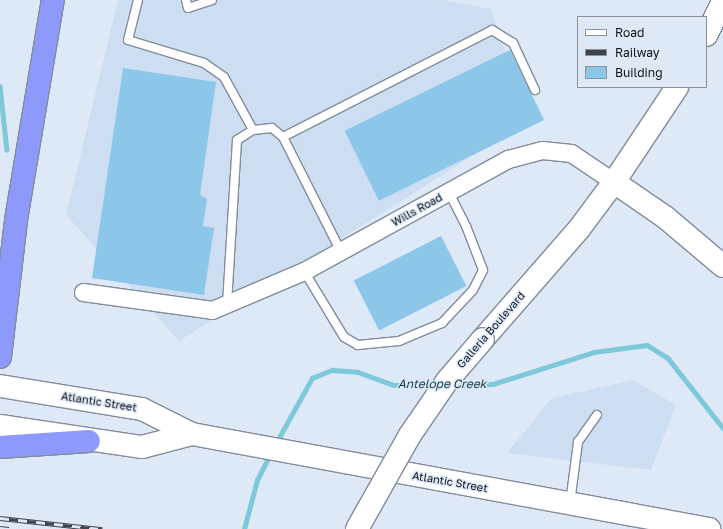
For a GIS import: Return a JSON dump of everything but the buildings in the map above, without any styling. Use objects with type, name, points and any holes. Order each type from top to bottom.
[{"type":"highway","points":[[0,357],[16,220],[53,0]]},
{"type":"highway","points":[[0,447],[89,441]]},
{"type":"main road","points":[[707,33],[723,1]]},
{"type":"main road","name":"Galleria Boulevard","points":[[357,529],[410,435],[447,381],[614,182],[676,88]]},
{"type":"main road","name":"Wills Road","points":[[614,182],[665,217],[723,266]]},
{"type":"main road","name":"Atlantic Street","points":[[0,386],[142,409],[192,434],[310,457],[709,529]]},
{"type":"main road","name":"Atlantic Street","points":[[0,426],[89,441],[142,447],[192,434]]},
{"type":"street","name":"Wills Road","points":[[83,292],[212,310],[304,271],[341,252],[449,193],[508,158],[542,150],[571,153],[614,182]]},
{"type":"lane","points":[[138,0],[128,40],[204,63],[224,77],[252,130]]},
{"type":"lane","points":[[186,0],[188,8],[212,0]]},
{"type":"lane","points":[[283,137],[492,30],[513,43],[535,90]]},
{"type":"lane","points":[[227,304],[237,140],[252,130],[272,128],[283,137],[341,252]]},
{"type":"lane","points":[[304,271],[344,337],[358,344],[400,341],[442,323],[473,290],[483,270],[466,226],[449,193]]},
{"type":"lane","points":[[569,504],[578,442],[597,415]]},
{"type":"shaded area","points":[[118,0],[443,0],[491,9],[528,121],[179,341],[66,215]]},
{"type":"shaded area","points":[[633,380],[676,405],[651,470],[507,453],[552,398]]},
{"type":"waterway","points":[[0,86],[7,150]]},
{"type":"waterway","name":"Antelope Creek","points":[[453,385],[493,384],[594,352],[647,345],[668,358],[723,428]]},
{"type":"waterway","name":"Antelope Creek","points":[[276,443],[312,378],[332,370],[358,372],[394,385],[435,385]]},
{"type":"waterway","name":"Antelope Creek","points":[[244,529],[257,480],[270,454]]},
{"type":"railway","points":[[0,518],[102,529]]},
{"type":"railway","points":[[0,528],[9,529]]}]
